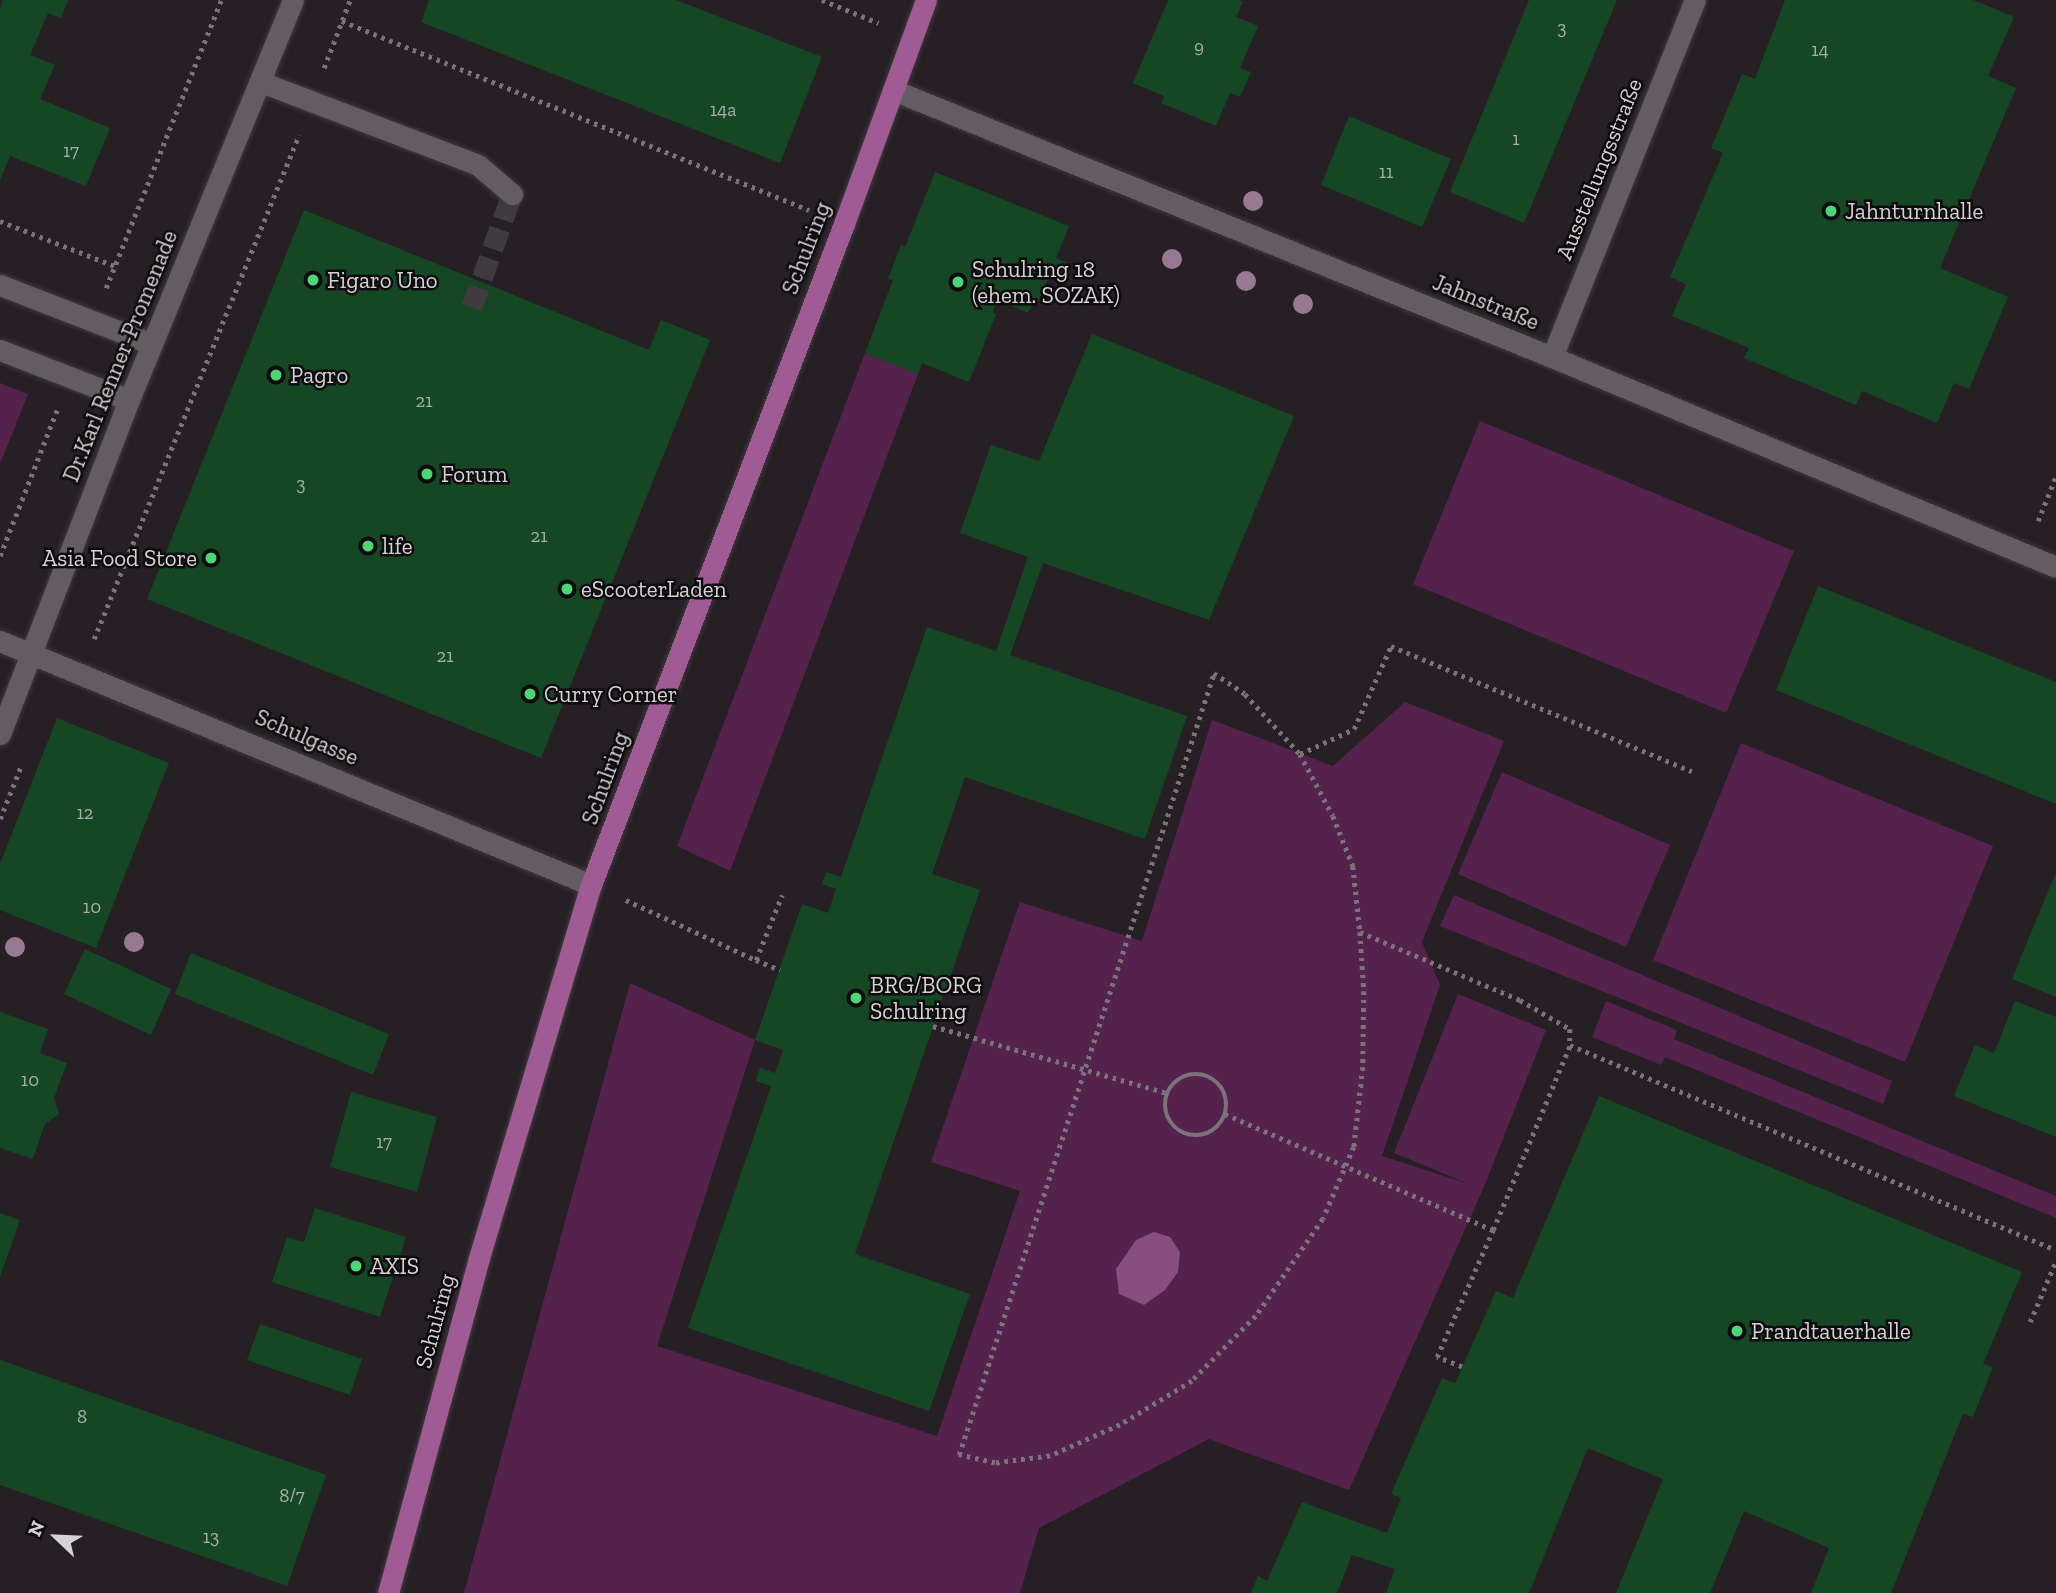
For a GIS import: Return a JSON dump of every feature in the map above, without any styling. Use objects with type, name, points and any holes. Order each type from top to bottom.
[{"type":"main road","name":"Schulring","points":[[388,1593],[479,1258],[592,885],[844,224],[926,0]]},
{"type":"street","name":"Dr.Karl Renner-Promenade","points":[[0,734],[129,400],[293,0]]},
{"type":"street","name":"Ausstellungsstraße","points":[[1552,357],[1695,0]]},
{"type":"street","points":[[261,82],[478,165],[512,194]]},
{"type":"street","name":"Jahnstraße","points":[[893,90],[1552,357],[2056,567]]},
{"type":"street","points":[[0,285],[152,344]]},
{"type":"street","points":[[0,350],[129,400]]},
{"type":"street","name":"Schulgasse","points":[[0,641],[210,725],[592,885]]},
{"type":"path","name":"Dr.Karl Renner-Promenade","points":[[93,321],[221,0]]},
{"type":"path","points":[[108,604],[311,103],[350,0]]},
{"type":"path","points":[[822,0],[913,37]]},
{"type":"path","points":[[342,20],[844,224]]},
{"type":"path","points":[[0,221],[115,266]]},
{"type":"path","name":"Dr.Karl Renner-Promenade","points":[[0,556],[70,377]]},
{"type":"path","points":[[2025,554],[2056,476]]},
{"type":"path","points":[[1300,754],[1354,729],[1391,646],[1692,771]]},
{"type":"path","points":[[1214,673],[1245,694],[1300,754],[1333,816],[1353,866],[1360,932],[1363,1067],[1354,1147],[1323,1219],[1256,1316],[1192,1381],[1120,1425],[1050,1456],[995,1462],[959,1455],[1214,673]]},
{"type":"path","points":[[592,885],[780,970]]},
{"type":"path","points":[[756,960],[782,895]]},
{"type":"path","points":[[1360,932],[1520,1000],[1570,1029],[1570,1045],[1437,1357],[1462,1367]]},
{"type":"path","points":[[933,1026],[1086,1072],[1167,1093]]},
{"type":"path","points":[[1570,1045],[2056,1250]]},
{"type":"path","points":[[1192,1075],[1211,1078],[1224,1094],[1225,1114],[1214,1130],[1195,1136],[1185,1135],[1170,1122],[1165,1113],[1167,1093],[1182,1078],[1192,1075]]},
{"type":"path","points":[[1225,1114],[1493,1230]]},
{"type":"path","points":[[2030,1322],[2056,1261]]},
{"type":"shaded area","points":[[865,353],[918,374],[730,871],[677,846]]},
{"type":"shaded area","points":[[0,383],[28,394],[0,464]]},
{"type":"shaded area","points":[[1480,421],[1794,551],[1726,713],[1413,584]]},
{"type":"shaded area","points":[[1405,702],[1504,741],[1422,942],[1440,985],[1382,1156],[1469,1184],[1394,1153],[1458,994],[1546,1030],[1483,1189],[1349,1490],[1209,1439],[1039,1528],[1020,1593],[464,1593],[630,983],[755,1040],[657,1346],[937,1436],[1020,1191],[931,1162],[1020,902],[1142,941],[1212,720],[1333,766]]},
{"type":"shaded area","points":[[1741,743],[1993,846],[1905,1062],[1653,960]]},
{"type":"shaded area","points":[[1502,772],[1670,845],[1626,947],[1458,874]]},
{"type":"shaded area","points":[[1454,895],[1892,1081],[1883,1104],[1440,926]]},
{"type":"shaded area","points":[[1606,1001],[1677,1030],[1674,1039],[2056,1196],[2056,1218],[1665,1057],[1661,1065],[1592,1037]]},
{"type":"shaded area","points":[[1154,1232],[1170,1237],[1180,1252],[1178,1272],[1165,1290],[1144,1305],[1119,1294],[1116,1269],[1136,1240]]},
{"type":"building","points":[[3,0],[68,0],[61,18],[48,13],[30,55],[55,65],[40,99],[110,128],[86,186],[10,156],[0,180],[0,9]]},
{"type":"building","points":[[429,0],[676,0],[822,57],[780,163],[421,22]]},
{"type":"building","points":[[1168,0],[1239,0],[1243,2],[1236,17],[1258,26],[1240,68],[1251,72],[1240,97],[1230,93],[1216,126],[1161,103],[1164,96],[1133,83]]},
{"type":"building","points":[[1529,0],[1617,0],[1524,223],[1450,192]]},
{"type":"building","name":"Jahnturnhalle","points":[[1785,0],[1973,0],[2014,17],[1988,76],[2016,88],[1940,268],[2008,297],[1969,389],[1954,383],[1937,423],[1862,391],[1856,405],[1744,358],[1749,348],[1672,316],[1686,284],[1670,277],[1723,153],[1711,148],[1742,74],[1755,79]]},
{"type":"building","points":[[1349,116],[1451,159],[1422,227],[1321,185]]},
{"type":"building","points":[[935,172],[1069,226],[1056,258],[1068,263],[1062,276],[1051,272],[1037,304],[1033,302],[1028,313],[997,300],[993,312],[996,314],[969,382],[922,363],[918,374],[865,353],[893,280],[888,279],[901,245],[905,247]]},
{"type":"building","name":"Forum","points":[[304,210],[649,350],[661,320],[710,340],[541,758],[147,599]]},
{"type":"building","name":"BRG/BORG Schulring","points":[[1092,334],[1294,416],[1209,620],[1043,563],[1010,655],[1187,716],[1145,839],[965,777],[932,874],[980,890],[855,1254],[970,1294],[929,1411],[688,1328],[771,1086],[756,1081],[760,1068],[775,1073],[783,1050],[755,1040],[802,904],[828,913],[836,889],[822,884],[826,872],[841,877],[927,627],[996,651],[1028,557],[960,533],[991,445],[1039,461]]},
{"type":"building","points":[[1818,586],[2056,682],[2056,804],[1776,690]]},
{"type":"building","points":[[57,718],[169,763],[96,948],[0,910],[0,864]]},
{"type":"building","points":[[2056,872],[2056,997],[2012,979]]},
{"type":"building","points":[[85,949],[171,989],[151,1035],[64,994]]},
{"type":"building","points":[[191,953],[389,1034],[373,1075],[175,994]]},
{"type":"building","points":[[2015,1001],[2056,1017],[2056,1137],[1954,1096],[1975,1045],[1994,1053]]},
{"type":"building","points":[[0,1012],[48,1029],[40,1053],[67,1063],[54,1098],[59,1114],[45,1124],[33,1159],[0,1148]]},
{"type":"building","points":[[351,1092],[437,1117],[417,1192],[330,1167]]},
{"type":"building","name":"Prandtauerhalle","points":[[1599,1096],[2022,1272],[1983,1364],[1993,1367],[1973,1417],[1963,1414],[1891,1593],[1811,1593],[1829,1548],[1744,1511],[1710,1593],[1616,1593],[1663,1479],[1588,1448],[1529,1593],[1386,1593],[1395,1569],[1352,1555],[1337,1593],[1251,1593],[1258,1576],[1267,1581],[1302,1502],[1387,1533],[1401,1498],[1391,1494],[1442,1378],[1455,1383],[1496,1291],[1513,1298]]},
{"type":"building","points":[[315,1208],[406,1237],[380,1317],[272,1282],[287,1237],[304,1242]]},
{"type":"building","points":[[0,1213],[20,1220],[0,1277]]},
{"type":"building","points":[[260,1324],[362,1359],[350,1395],[247,1360]]},
{"type":"building","points":[[0,1360],[326,1475],[287,1586],[0,1485]]},
{"type":"tunnel","points":[[472,307],[512,194]]},
{"type":"place","name":"Jahnturnhalle","points":[[1831,211]]},
{"type":"place","name":"Figaro Uno","points":[[313,280]]},
{"type":"place","name":"Schulring 18 (ehem. SOZAK)","points":[[958,282]]},
{"type":"place","name":"Pagro","points":[[276,375]]},
{"type":"place","name":"Forum","points":[[427,474]]},
{"type":"place","name":"life","points":[[368,546]]},
{"type":"place","name":"Asia Food Store","points":[[211,558]]},
{"type":"place","name":"eScooterLaden","points":[[567,589]]},
{"type":"place","name":"Curry Corner","points":[[530,694]]},
{"type":"place","name":"BRG/BORG Schulring","points":[[856,998]]},
{"type":"place","name":"AXIS","points":[[356,1266]]},
{"type":"place","name":"Prandtauerhalle","points":[[1737,1331]]}]
